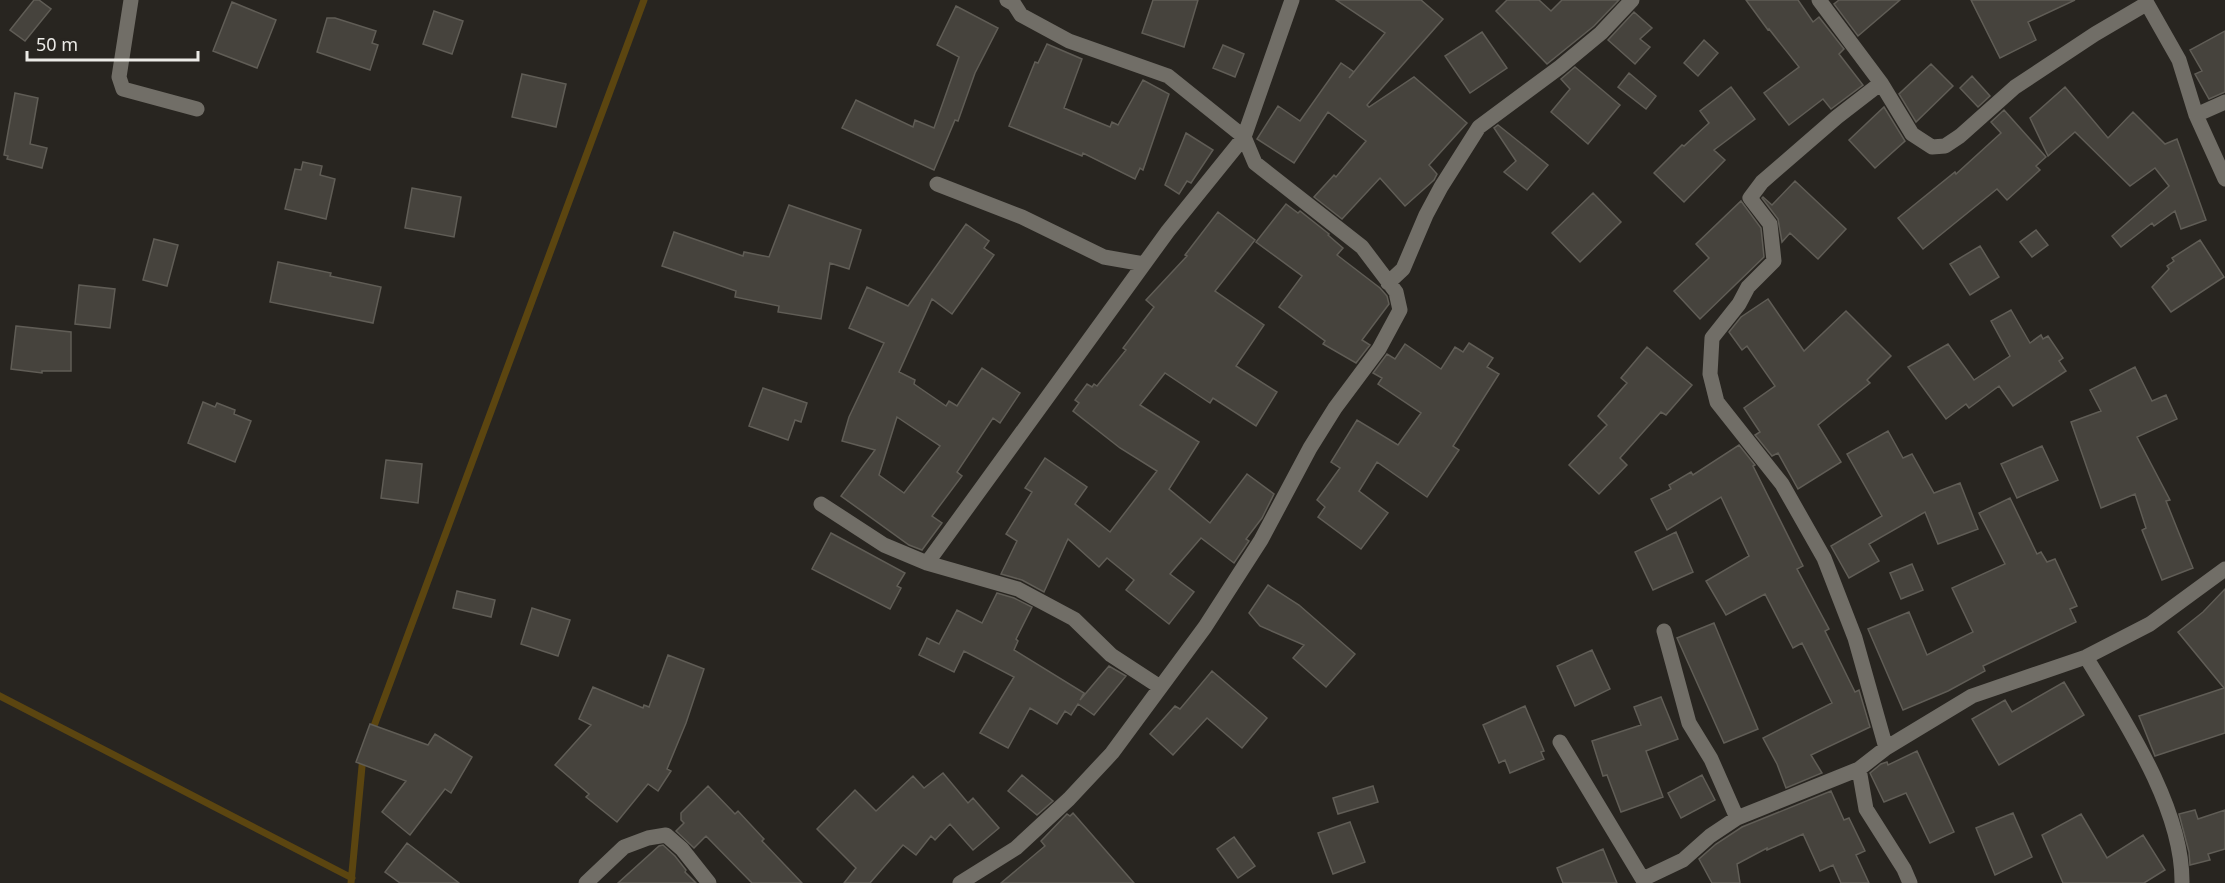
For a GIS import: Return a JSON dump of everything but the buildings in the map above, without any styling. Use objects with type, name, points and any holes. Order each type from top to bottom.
[{"type":"street","points":[[131,0],[119,76],[123,89],[197,109]]},
{"type":"street","points":[[960,883],[1016,848],[1069,799],[1112,753],[1205,627],[1261,540],[1298,469],[1335,408],[1379,349],[1400,310],[1396,292],[1362,247],[1255,163],[1244,137],[1168,76],[1069,41],[1021,15],[1014,4],[1007,0]]},
{"type":"street","points":[[927,563],[1168,231],[1244,137],[1293,0]]},
{"type":"street","points":[[1388,283],[1403,269],[1426,215],[1479,127],[1560,67],[1601,33],[1632,0]]},
{"type":"street","points":[[1819,0],[1881,83],[1912,134],[1932,147],[1945,146],[1960,136],[2015,87],[2146,2],[2179,60],[2196,115],[2225,179]]},
{"type":"street","points":[[1881,83],[1837,117],[1770,175],[1750,198],[1770,224],[1774,261],[1748,287],[1739,304],[1712,338],[1710,374],[1717,402],[1782,484],[1824,558],[1855,638],[1886,748]]},
{"type":"street","points":[[2196,115],[2225,102]]},
{"type":"street","points":[[937,184],[1022,217],[1104,257],[1144,264]]},
{"type":"street","points":[[821,504],[884,545],[927,563],[1018,589],[1074,619],[1111,655],[1160,687]]},
{"type":"street","points":[[1560,742],[1644,881],[1683,860],[1710,836],[1737,818],[1859,769],[1886,748],[1972,696],[2086,657],[2150,624],[2225,569]]},
{"type":"street","points":[[1664,631],[1689,723],[1710,759],[1737,818]]},
{"type":"street","points":[[2086,657],[2131,733],[2161,791],[2182,861],[2182,883]]},
{"type":"street","points":[[1859,769],[1866,808],[1904,868],[1910,883]]},
{"type":"street","points":[[586,883],[624,847],[648,838],[666,835],[682,849],[709,883]]},
{"type":"waterway","points":[[371,734],[644,0]]},
{"type":"waterway","points":[[0,696],[352,878]]},
{"type":"waterway","points":[[351,883],[363,756]]}]
